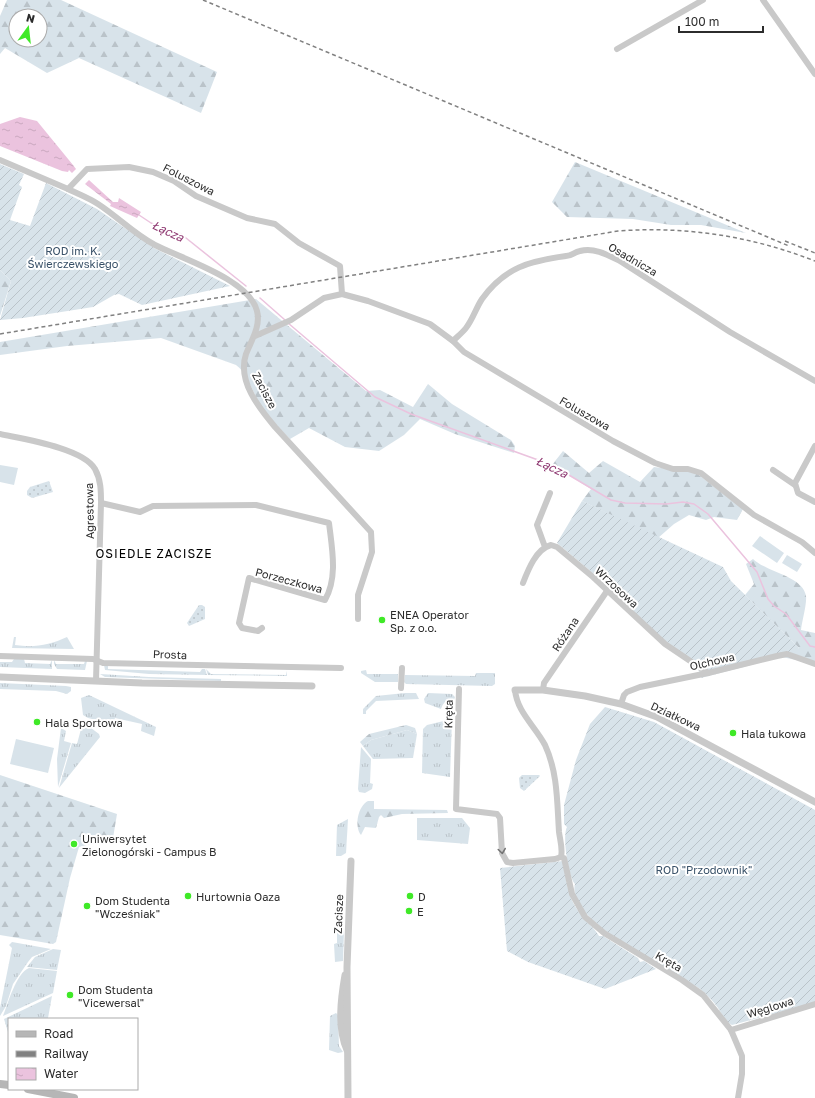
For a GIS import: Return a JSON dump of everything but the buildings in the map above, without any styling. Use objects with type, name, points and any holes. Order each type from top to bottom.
[{"type":"main road","points":[[33,1090],[74,1098]]},
{"type":"street","points":[[617,49],[703,0]]},
{"type":"street","points":[[763,0],[815,74]]},
{"type":"street","points":[[0,160],[68,189]]},
{"type":"street","name":"Foluszowa","points":[[68,189],[87,169],[129,167],[153,172],[174,181],[196,196],[247,218],[275,224],[299,243],[340,266],[342,294]]},
{"type":"street","name":"Zacisze","points":[[68,189],[98,204],[155,245],[212,271],[242,289],[251,298],[258,312],[255,336],[246,354],[243,372],[254,398],[276,428],[371,532],[372,552],[358,596],[358,619]]},
{"type":"street","name":"Osadnicza","points":[[453,341],[466,329],[482,298],[497,282],[515,268],[536,260],[572,256],[577,251],[585,249],[606,254],[620,261],[736,336],[815,381]]},
{"type":"street","name":"Foluszowa","points":[[255,336],[288,321],[324,298],[342,294],[368,301],[430,324],[453,341],[464,352],[613,441],[664,466],[701,473],[761,521],[802,542],[815,553]]},
{"type":"street","name":"Agrestowa","points":[[0,434],[65,450],[88,461],[94,468],[99,478],[101,503],[96,680]]},
{"type":"street","points":[[795,485],[815,446]]},
{"type":"street","points":[[773,470],[795,485],[798,493],[815,502]]},
{"type":"street","points":[[523,583],[528,570],[545,547],[537,525],[550,493]]},
{"type":"street","name":"Porzeczkowa","points":[[101,503],[140,512],[153,506],[256,505],[329,523],[333,574],[331,588],[325,600],[249,578],[239,623],[242,628],[258,631],[262,628]]},
{"type":"street","name":"Wrzosowa","points":[[545,547],[551,545],[557,547],[665,644],[708,673]]},
{"type":"street","name":"Różana","points":[[543,690],[544,684],[607,591]]},
{"type":"street","name":"Olchowa","points":[[621,704],[624,695],[627,692],[640,687],[708,673],[787,654],[815,664]]},
{"type":"street","name":"Prosta","points":[[0,656],[93,658],[96,661],[103,663],[341,668]]},
{"type":"street","points":[[401,688],[402,668]]},
{"type":"street","points":[[0,677],[312,686]]},
{"type":"street","name":"Kręta","points":[[459,689],[456,809],[497,814],[500,818],[503,858],[507,862],[513,863],[555,860],[561,857]]},
{"type":"street","name":"Działkowa","points":[[515,690],[543,690],[585,696],[621,704],[671,724],[815,802]]},
{"type":"street","name":"Kręta","points":[[515,690],[516,700],[519,707],[540,738],[548,753],[557,790],[561,857],[564,858],[572,894],[585,917],[604,933],[682,980],[703,995],[731,1030],[742,1056],[742,1074],[738,1098]]},
{"type":"street","name":"Zacisze","points":[[348,1098],[348,967],[351,861]]},
{"type":"street","name":"Węglowa","points":[[731,1030],[815,1004]]},
{"type":"street","name":"Zacisze","points":[[348,1077],[352,1098]]},
{"type":"green space","points":[[7,0],[61,0],[217,72],[201,113],[79,58],[47,73],[5,48],[0,54],[0,16]]},
{"type":"green space","points":[[575,162],[746,233],[701,225],[671,225],[633,219],[567,217],[552,202]]},
{"type":"green space","name":"ROD im. K. Świerczewskiego","points":[[0,164],[24,174],[19,185],[22,187],[10,220],[30,226],[46,183],[97,209],[154,248],[230,286],[142,305],[119,294],[114,295],[93,307],[23,318],[0,320],[11,281],[0,270]]},
{"type":"green space","points":[[0,270],[11,281],[0,316]]},
{"type":"green space","points":[[256,299],[366,391],[380,390],[413,407],[428,384],[452,404],[511,440],[515,446],[514,453],[455,434],[420,419],[404,435],[379,451],[345,447],[309,428],[290,439],[265,411],[244,374],[236,365],[161,338],[67,346],[0,355],[0,342]]},
{"type":"green space","points":[[563,451],[589,473],[603,461],[640,482],[654,467],[695,472],[743,509],[737,520],[714,517],[706,520],[689,515],[674,524],[658,538],[582,501],[591,489],[552,465]]},
{"type":"green space","points":[[0,465],[18,468],[14,485],[0,482]]},
{"type":"green space","points":[[49,481],[53,492],[32,498],[27,495],[27,491],[30,487]]},
{"type":"green space","points":[[582,501],[723,567],[731,581],[799,648],[793,654],[701,678],[697,665],[656,634],[601,580],[557,543]]},
{"type":"green space","points":[[760,536],[784,553],[777,563],[752,546]]},
{"type":"green space","points":[[787,555],[802,564],[797,572],[782,563]]},
{"type":"green space","points":[[753,559],[759,564],[791,579],[803,589],[806,599],[801,630],[815,633],[815,664],[782,657],[799,648],[745,595],[754,584],[746,564]]},
{"type":"green space","points":[[199,605],[205,607],[205,619],[189,626],[187,623]]},
{"type":"green space","points":[[14,637],[16,637],[15,645],[35,646],[48,644],[67,637],[74,649],[12,648]]},
{"type":"green space","points":[[14,659],[24,659],[25,663],[50,664],[52,660],[52,669],[0,667],[0,662],[12,662]]},
{"type":"green space","points":[[54,660],[56,664],[84,664],[85,661],[87,661],[85,670],[57,669],[54,664]]},
{"type":"green space","points":[[104,665],[108,666],[108,669],[200,672],[202,669],[205,669],[207,675],[149,674],[105,670]]},
{"type":"green space","points":[[206,669],[211,674],[286,675],[287,671],[287,676],[208,675]]},
{"type":"green space","points":[[366,670],[367,674],[398,674],[398,682],[375,682],[361,673],[361,671]]},
{"type":"green space","points":[[476,673],[495,673],[495,684],[492,686],[406,684],[404,682],[405,675],[475,676]]},
{"type":"green space","points":[[100,674],[221,679],[221,681],[105,677]]},
{"type":"green space","points":[[0,683],[66,686],[71,687],[71,691],[67,694],[56,691],[0,689]]},
{"type":"green space","points":[[416,693],[419,699],[376,701],[366,711],[366,714],[363,714],[363,709],[376,696]]},
{"type":"green space","points":[[428,693],[452,694],[455,697],[454,700],[449,700],[443,704],[441,709],[425,703],[424,699]]},
{"type":"green space","points":[[89,695],[156,727],[154,736],[141,731],[142,724],[115,718],[113,724],[88,718],[83,715],[81,698]]},
{"type":"green space","name":"ROD \"Przodownik\"","points":[[605,707],[654,722],[815,810],[815,1003],[732,1025],[712,1000],[700,989],[623,944],[586,914],[576,899],[575,884],[572,880],[568,865],[565,847],[567,827],[564,824],[564,805],[576,760],[590,724]]},
{"type":"green space","points":[[452,719],[450,777],[422,773],[423,729],[427,725]]},
{"type":"green space","points":[[80,722],[83,722],[99,734],[100,737],[59,788],[72,743],[77,744],[81,729],[77,727]]},
{"type":"green space","points":[[406,725],[415,728],[417,734],[407,730],[371,740],[363,746],[360,742],[369,734]]},
{"type":"green space","points":[[61,728],[66,731],[64,741],[71,743],[58,787],[57,759]]},
{"type":"green space","points":[[407,730],[417,734],[413,758],[373,759],[363,746],[371,740]]},
{"type":"green space","points":[[16,739],[54,748],[48,773],[10,764]]},
{"type":"green space","points":[[361,747],[371,759],[370,783],[373,784],[372,789],[365,793],[359,792],[358,789]]},
{"type":"green space","points":[[0,775],[117,814],[113,838],[79,847],[70,878],[56,942],[53,944],[0,935]]},
{"type":"green space","points":[[522,775],[540,776],[524,791],[520,788],[519,778]]},
{"type":"green space","points":[[368,801],[374,801],[374,809],[447,810],[448,813],[402,814],[384,818],[381,815],[376,828],[365,827],[361,835],[358,827],[358,816],[362,807]]},
{"type":"green space","points":[[417,818],[462,818],[470,828],[468,844],[417,840]]},
{"type":"green space","points":[[348,819],[346,853],[341,856],[336,856],[337,825]]},
{"type":"green space","points":[[563,861],[572,901],[581,915],[599,936],[603,936],[638,958],[640,962],[644,961],[656,969],[605,989],[528,962],[507,951],[500,868]]},
{"type":"green space","points":[[344,931],[343,961],[335,962],[334,944],[337,943],[337,933]]},
{"type":"green space","points":[[12,942],[51,949],[32,957],[28,962],[13,984],[6,1006],[0,1016],[0,1008],[12,948],[9,945]]},
{"type":"green space","points":[[53,949],[61,950],[57,970],[27,967],[35,957]]},
{"type":"green space","points":[[29,968],[57,971],[53,993],[3,1016],[16,982],[24,971]]},
{"type":"green space","points":[[52,996],[48,1018],[8,1018],[8,1032],[4,1019]]},
{"type":"green space","points":[[336,1013],[338,1015],[339,1046],[343,1052],[338,1053],[329,1050],[330,1016]]},
{"type":"water","points":[[20,117],[37,121],[76,169],[72,173],[69,170],[68,172],[62,171],[0,146],[0,124]]},
{"type":"water","points":[[89,180],[113,202],[118,202],[119,198],[141,212],[137,218],[110,206],[111,204],[85,184]]},
{"type":"waterway","name":"Łącza","points":[[139,215],[151,223],[181,234],[246,286]]},
{"type":"waterway","name":"Łącza","points":[[260,298],[285,320]]},
{"type":"waterway","name":"Łącza","points":[[288,323],[375,397],[411,414],[552,465],[611,500],[625,503],[666,504],[683,502],[694,504],[708,514],[757,572],[768,599],[774,606],[786,614],[810,646],[815,647]]},
{"type":"railway","points":[[203,0],[789,246]]},
{"type":"railway","points":[[0,334],[618,231],[668,230],[718,235],[767,245],[815,261]]},
{"type":"railway","points":[[785,241],[815,253]]},
{"type":"place","name":"ENEA Operator Sp. z o.o.","points":[[382,620]]},
{"type":"place","name":"Hala Sportowa","points":[[37,722]]},
{"type":"place","name":"Hala łukowa","points":[[733,733]]},
{"type":"place","name":"Uniwersytet Zielonogórski - Campus B","points":[[74,844]]},
{"type":"place","name":"Hurtownia Oaza","points":[[188,896]]},
{"type":"place","name":"D","points":[[410,896]]},
{"type":"place","name":"Dom Studenta \"Wcześniak\"","points":[[87,906]]},
{"type":"place","name":"E","points":[[409,911]]},
{"type":"place","name":"Dom Studenta \"Vicewersal\"","points":[[70,995]]},
{"type":"district","name":"OSIEDLE ZACISZE","points":[[154,553]]}]
